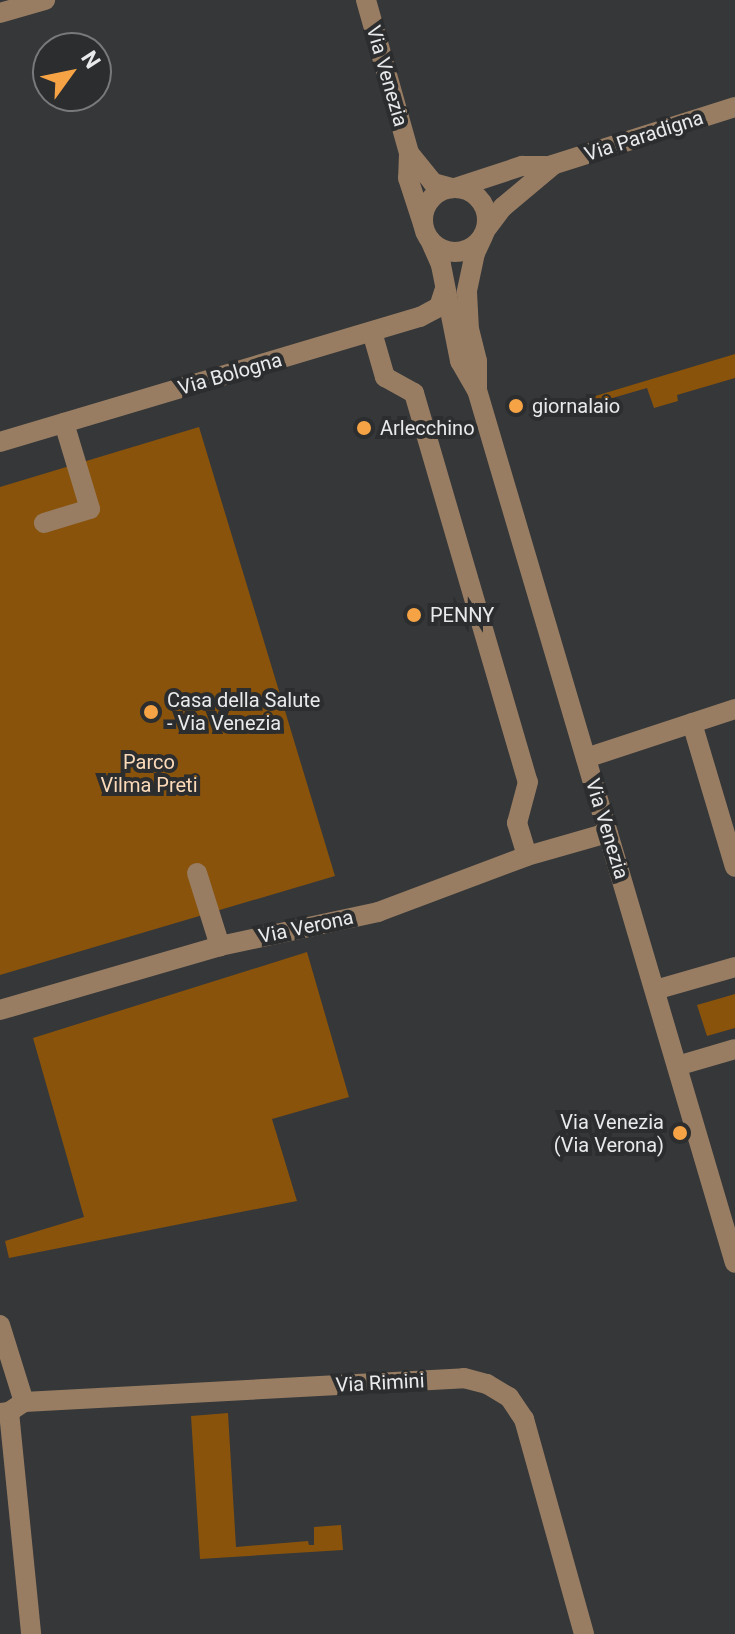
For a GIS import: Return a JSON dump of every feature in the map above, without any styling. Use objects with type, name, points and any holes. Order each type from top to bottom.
[{"type":"street","points":[[0,13],[45,0]]},
{"type":"street","name":"Via Venezia","points":[[366,0],[409,153],[408,178],[441,265],[460,361],[479,395],[735,1263]]},
{"type":"street","name":"Via Paradigna","points":[[454,188],[522,166],[553,165],[735,107]]},
{"type":"street","name":"Via Venezia","points":[[409,153],[433,183],[454,188]]},
{"type":"street","name":"Via Paradigna","points":[[485,232],[503,207],[553,165]]},
{"type":"street","points":[[454,188],[468,190],[480,199],[487,213],[485,232],[473,247],[458,252],[443,250],[426,231],[424,211],[430,199],[454,188]]},
{"type":"street","name":"Via Venezia","points":[[479,395],[477,361],[467,304],[470,272],[485,232]]},
{"type":"street","name":"Via Bologna","points":[[0,442],[434,311],[442,301],[445,288]]},
{"type":"street","points":[[372,332],[385,377],[414,393],[423,423],[528,782],[517,823],[527,856]]},
{"type":"street","points":[[44,523],[90,509],[64,423]]},
{"type":"street","points":[[586,758],[735,709]]},
{"type":"street","points":[[692,723],[735,867]]},
{"type":"street","name":"Via Verona","points":[[0,1010],[220,946],[378,912],[527,856],[608,833]]},
{"type":"street","points":[[197,873],[220,946]]},
{"type":"street","points":[[655,990],[735,967]]},
{"type":"street","points":[[677,1066],[735,1049]]},
{"type":"street","points":[[0,1325],[11,1409],[31,1634]]},
{"type":"street","name":"Via Rimini","points":[[11,1409],[464,1378],[487,1384],[509,1397],[524,1419],[584,1634]]},
{"type":"green space","points":[[735,354],[735,378],[677,395],[678,401],[654,408],[647,388],[564,412],[562,406]]},
{"type":"green space","name":"Parco Vilma Preti","points":[[199,427],[335,876],[0,975],[0,487]]},
{"type":"green space","points":[[307,952],[349,1097],[272,1119],[297,1201],[9,1258],[5,1241],[84,1217],[33,1038]]},
{"type":"green space","points":[[735,994],[735,1028],[707,1036],[697,1005]]},
{"type":"green space","points":[[228,1413],[236,1547],[308,1541],[309,1545],[314,1545],[314,1527],[341,1525],[343,1550],[200,1559],[191,1416]]},
{"type":"place","name":"giornalaio","points":[[516,406]]},
{"type":"place","name":"Arlecchino","points":[[364,428]]},
{"type":"place","name":"PENNY","points":[[414,615]]},
{"type":"place","name":"Casa della Salute - Via Venezia","points":[[151,712]]},
{"type":"place","name":"Via Venezia (Via Verona)","points":[[680,1133]]}]
